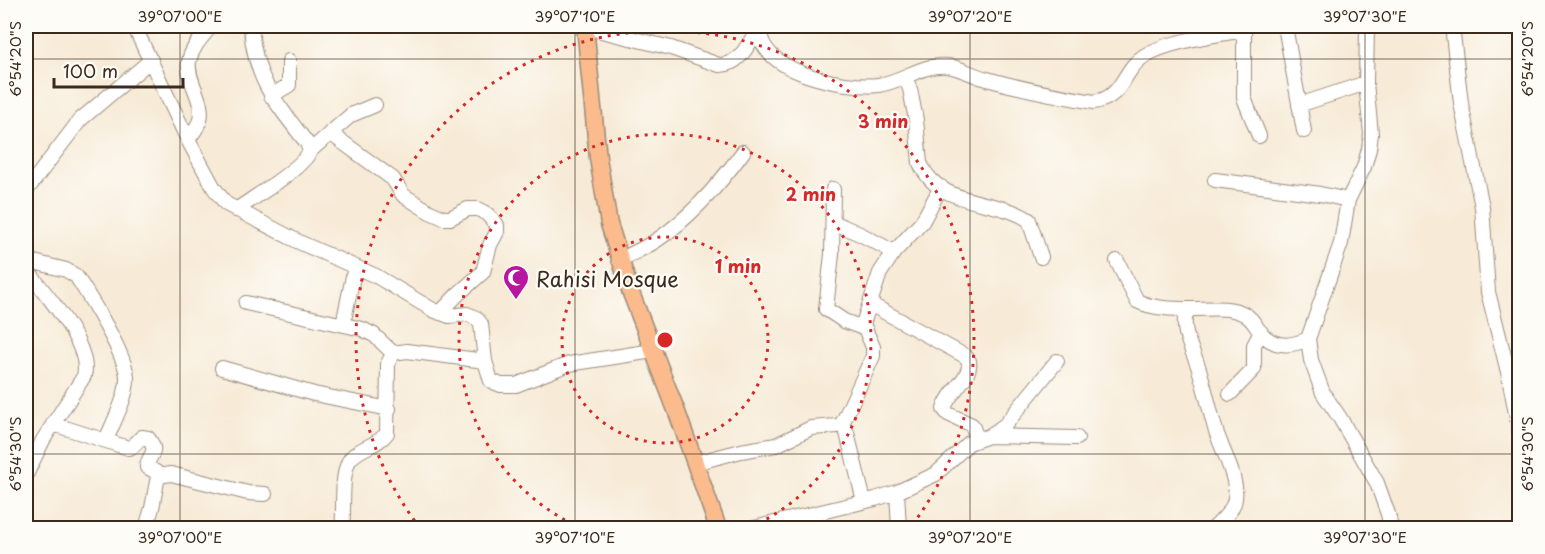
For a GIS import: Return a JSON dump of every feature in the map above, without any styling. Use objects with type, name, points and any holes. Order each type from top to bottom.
[{"type":"main road","points":[[585,26],[598,158],[609,224],[718,528]]},
{"type":"street","points":[[134,26],[188,140],[226,204],[376,276],[412,299],[440,313],[457,316],[467,314],[477,318],[481,324],[485,361],[491,381],[501,385],[516,385],[569,363],[653,351]]},
{"type":"street","points":[[188,140],[200,122],[201,115],[189,61],[193,50],[211,26]]},
{"type":"street","points":[[251,26],[260,74],[271,96],[307,143],[310,151]]},
{"type":"street","points":[[585,26],[670,48],[719,65],[733,63],[760,26]]},
{"type":"street","points":[[760,26],[760,34],[766,49],[790,68],[827,81],[854,85],[878,85],[930,67],[950,67],[987,80],[1094,102],[1105,101],[1112,96],[1131,69],[1144,56],[1175,44],[1244,28],[1244,98],[1259,136]]},
{"type":"street","points":[[1286,26],[1304,131]]},
{"type":"street","points":[[1367,26],[1366,83],[1370,142],[1364,168],[1348,200],[1341,243],[1308,339],[1311,360],[1323,393],[1377,483],[1391,528]]},
{"type":"street","points":[[1452,26],[1460,94],[1483,217],[1488,292],[1508,372],[1520,434]]},
{"type":"street","points":[[26,191],[80,120],[151,60]]},
{"type":"street","points":[[271,96],[289,85],[289,61]]},
{"type":"street","points":[[905,77],[915,112],[920,163],[924,172],[941,187],[963,200],[1017,214],[1029,220],[1041,257]]},
{"type":"street","points":[[1299,105],[1366,83]]},
{"type":"street","points":[[236,210],[305,159],[310,151],[351,115],[375,105]]},
{"type":"street","points":[[330,133],[393,179],[403,195],[430,212],[450,218],[468,209],[478,210],[487,214],[497,225],[497,232],[490,245],[483,272],[440,313]]},
{"type":"street","points":[[620,260],[657,240],[695,209],[720,183],[743,152]]},
{"type":"street","points":[[26,168],[38,176]]},
{"type":"street","points":[[1215,180],[1348,200]]},
{"type":"street","points":[[695,463],[776,445],[811,428],[842,424],[873,356],[873,347],[863,327],[880,273],[894,252],[922,222],[941,187]]},
{"type":"street","points":[[833,189],[833,222],[826,309],[844,321],[863,327]]},
{"type":"street","points":[[833,222],[894,252]]},
{"type":"street","points":[[26,260],[66,270],[76,276],[117,346],[128,379],[126,390],[106,440]]},
{"type":"street","points":[[1117,261],[1137,301],[1143,304],[1163,308],[1236,311],[1249,317],[1268,340],[1282,345],[1299,343],[1308,339]]},
{"type":"street","points":[[344,324],[355,267]]},
{"type":"street","points":[[26,269],[55,304],[70,328],[85,361],[84,376],[43,440],[26,475]]},
{"type":"street","points":[[246,303],[344,324],[374,335],[393,353]]},
{"type":"street","points":[[870,304],[921,330],[965,356],[969,361],[968,372],[944,409],[948,414],[972,425],[975,433],[974,440]]},
{"type":"street","points":[[1192,309],[1186,313],[1184,327],[1235,487],[1234,504],[1218,527]]},
{"type":"street","points":[[1230,394],[1254,369],[1254,345],[1261,332]]},
{"type":"street","points":[[393,353],[407,351],[485,361]]},
{"type":"street","points":[[342,528],[346,466],[354,454],[378,442],[387,433],[388,364],[393,353]]},
{"type":"street","points":[[989,436],[1005,425],[1057,361]]},
{"type":"street","points":[[222,368],[314,394],[389,409]]},
{"type":"street","points":[[53,424],[128,448],[142,437],[148,438],[153,446],[153,452],[147,467],[156,472],[158,476],[152,527]]},
{"type":"street","points":[[842,424],[847,433],[864,501]]},
{"type":"street","points":[[754,528],[897,492],[936,474],[974,440],[989,436],[1077,438]]},
{"type":"street","points":[[158,476],[171,474],[248,494],[266,494]]},
{"type":"street","points":[[897,492],[899,528]]},
{"type":"place","name":"Rahisi Mosque","points":[[516,301]]}]
